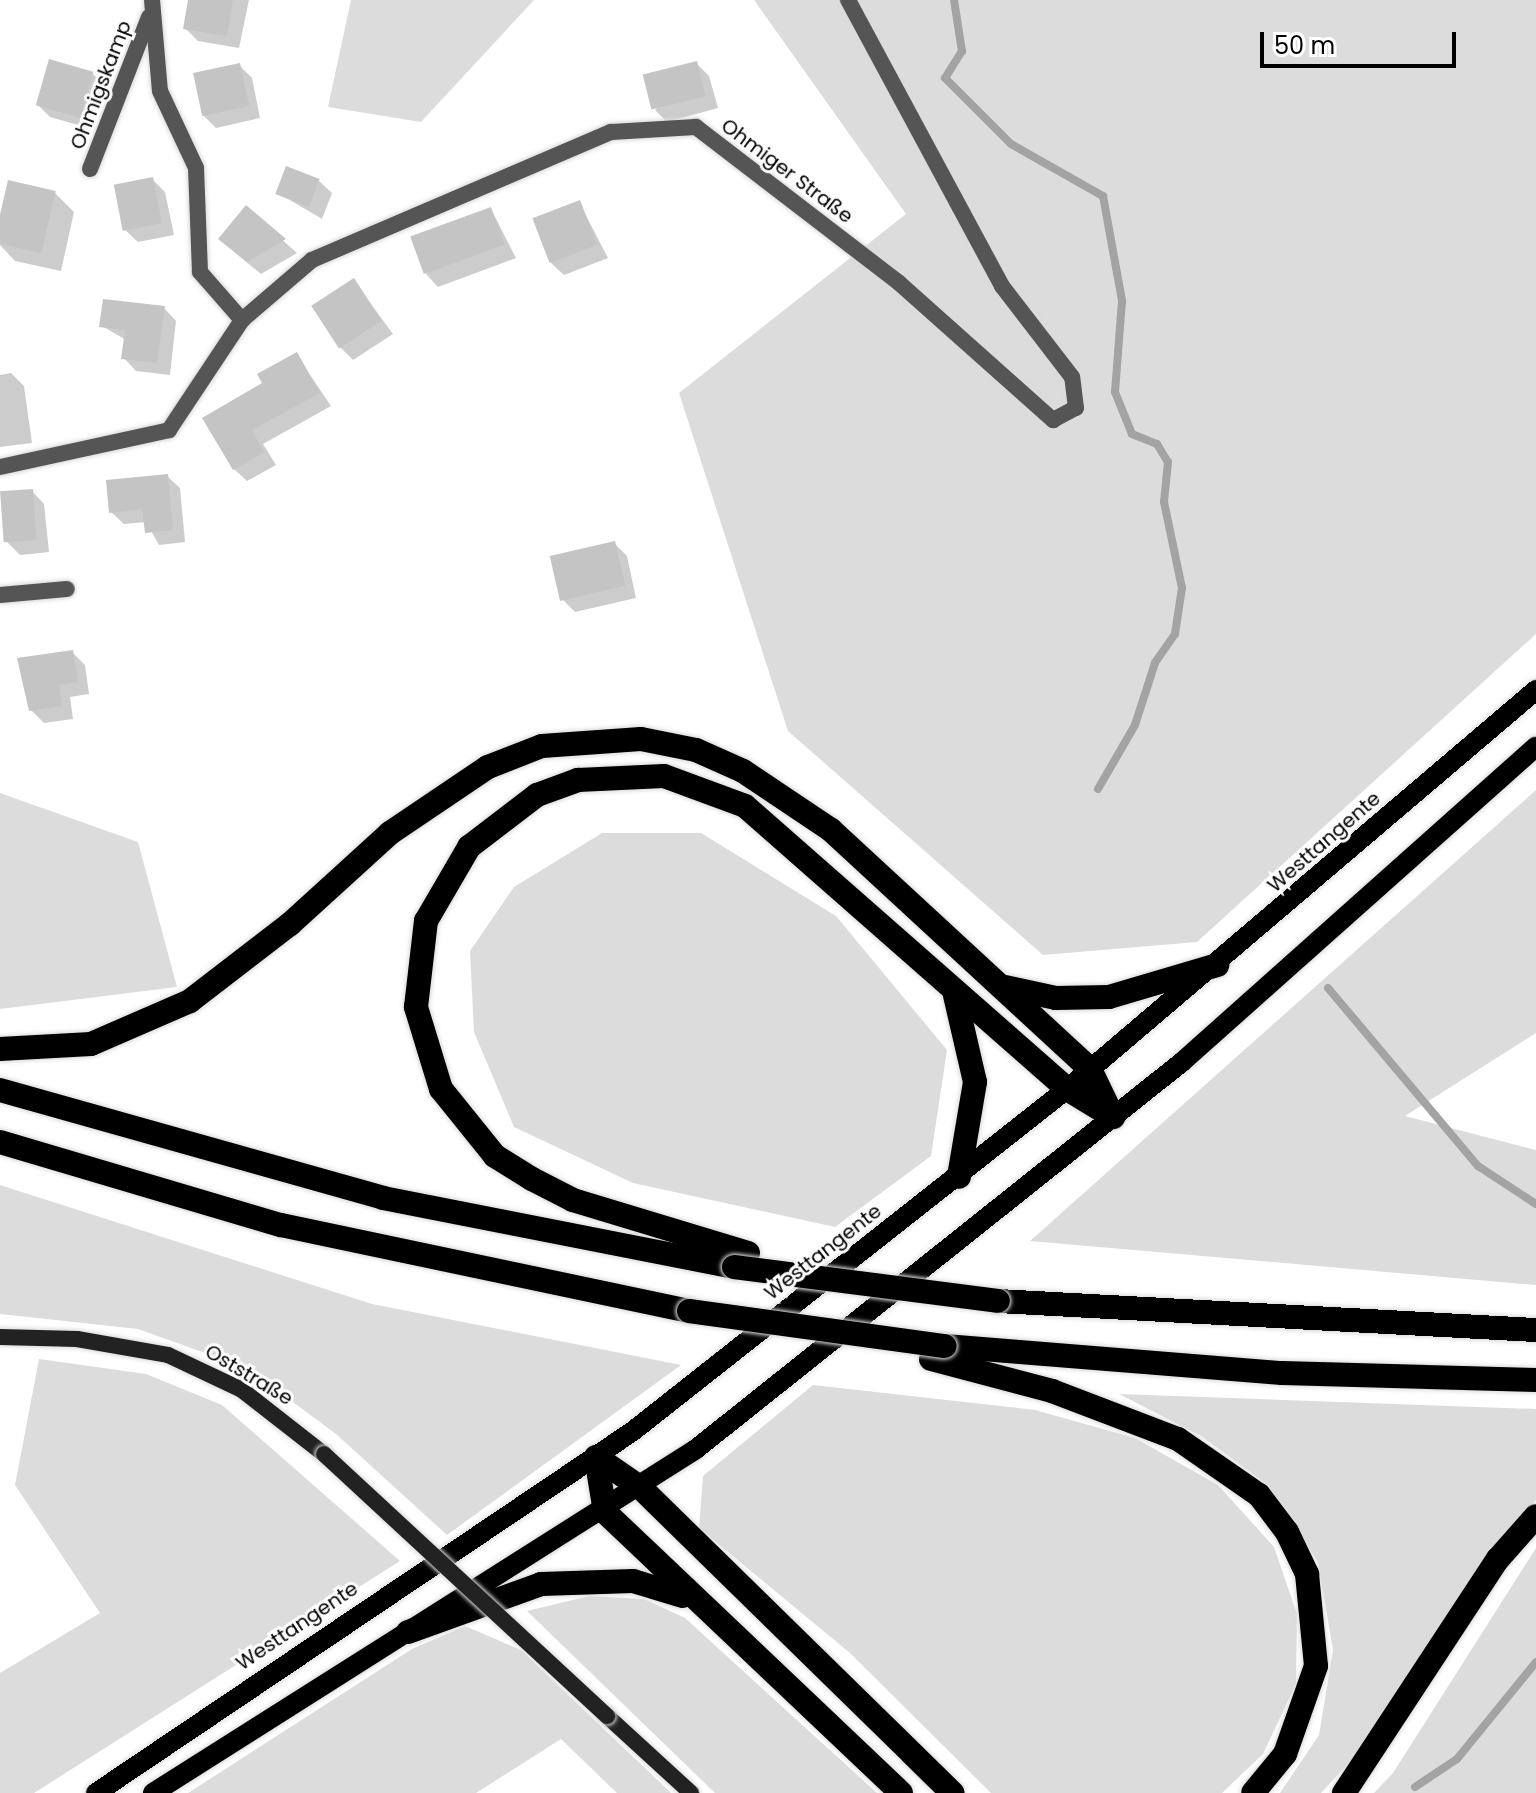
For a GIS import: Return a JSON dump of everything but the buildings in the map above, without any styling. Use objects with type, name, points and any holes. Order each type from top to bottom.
[{"type":"highway","points":[[0,1049],[91,1044],[190,1001],[438,796],[488,767],[591,738],[696,750],[743,771],[831,830],[1005,987],[1090,1069],[1113,1117]]},
{"type":"highway","points":[[741,1260],[573,1200],[495,1156],[465,1125],[429,1062],[416,1007],[426,921],[469,847],[525,802],[578,780],[664,776],[706,787],[778,830],[1067,1089],[1113,1117]]},
{"type":"highway","points":[[1005,987],[1056,998],[1109,997],[1217,965]]},
{"type":"highway","points":[[953,988],[975,1082],[959,1177]]},
{"type":"highway","points":[[0,1090],[383,1198],[741,1260],[849,1284],[998,1301],[1536,1330]]},
{"type":"highway","points":[[0,1142],[281,1225],[689,1311],[938,1353],[1267,1372],[1536,1380]]},
{"type":"highway","points":[[938,1353],[1052,1391],[1178,1439],[1224,1465],[1278,1520],[1307,1574],[1316,1666],[1285,1754],[1253,1793]]},
{"type":"highway","points":[[596,1457],[641,1488],[952,1793]]},
{"type":"highway","points":[[596,1457],[605,1512],[687,1597],[901,1793]]},
{"type":"highway","points":[[1344,1793],[1498,1559],[1536,1516]]},
{"type":"highway","points":[[408,1632],[541,1584],[633,1581],[687,1597]]},
{"type":"main road","name":"Westtangente","points":[[96,1793],[596,1457],[959,1177],[1067,1089],[1217,965],[1536,690]]},
{"type":"main road","points":[[153,1793],[641,1488],[1113,1117],[1536,747]]},
{"type":"street","name":"Ohmiger Straße","points":[[0,467],[169,430],[242,320],[312,260],[446,199],[611,132],[696,127],[898,282],[1053,420],[1076,408],[1072,377],[1002,286],[848,0]]},
{"type":"street","name":"Ohmigskamp","points":[[151,8],[160,91],[196,168],[200,272],[242,320]]},
{"type":"street","name":"Ohmigskamp","points":[[90,169],[151,8]]},
{"type":"street","points":[[0,595],[67,589]]},
{"type":"street","name":"Oststraße","points":[[0,1337],[116,1343],[181,1359],[268,1407],[324,1454],[691,1793]]},
{"type":"shaded area","points":[[351,0],[534,0],[421,122],[328,107]]},
{"type":"shaded area","points":[[754,0],[1536,0],[1536,634],[1197,942],[1043,955],[788,731],[679,393],[906,214]]},
{"type":"shaded area","points":[[1536,790],[1536,1033],[1405,1116],[1536,1150],[1536,1285],[1030,1241]]},
{"type":"shaded area","points":[[0,793],[138,842],[177,987],[0,1009]]},
{"type":"shaded area","points":[[602,833],[701,833],[836,916],[947,1050],[931,1156],[835,1227],[633,1183],[514,1127],[474,1032],[470,951],[514,887]]},
{"type":"shaded area","points":[[0,1185],[372,1304],[681,1365],[447,1535],[336,1434],[247,1368],[138,1329],[0,1314]]},
{"type":"shaded area","points":[[39,1359],[146,1374],[222,1405],[400,1561],[34,1793],[0,1793],[0,1673],[100,1613],[15,1485]]},
{"type":"shaded area","points":[[813,1385],[1035,1410],[1135,1438],[1218,1485],[1274,1547],[1297,1614],[1296,1684],[1263,1754],[1222,1793],[991,1793],[850,1653],[699,1528],[703,1476]]},
{"type":"shaded area","points":[[1119,1394],[1536,1409],[1536,1500],[1493,1546],[1369,1741],[1321,1793],[1280,1793],[1319,1735],[1333,1650],[1318,1562],[1268,1485],[1201,1436]]},
{"type":"shaded area","points":[[1536,1548],[1536,1793],[1374,1793],[1393,1773]]},
{"type":"shaded area","points":[[589,1596],[644,1599],[685,1618],[877,1793],[715,1793],[527,1611]]},
{"type":"shaded area","points":[[465,1626],[521,1650],[671,1793],[617,1793],[561,1739],[476,1793],[188,1793],[412,1649]]},
{"type":"waterway","points":[[954,0],[962,51],[945,78],[1011,144],[1103,196],[1122,301],[1115,392],[1132,434],[1157,444],[1168,462],[1164,502],[1182,588],[1175,634],[1155,663],[1135,725],[1098,789]]},
{"type":"waterway","points":[[1328,988],[1478,1166],[1536,1204]]},
{"type":"waterway","points":[[1415,1787],[1457,1759],[1536,1662]]}]
